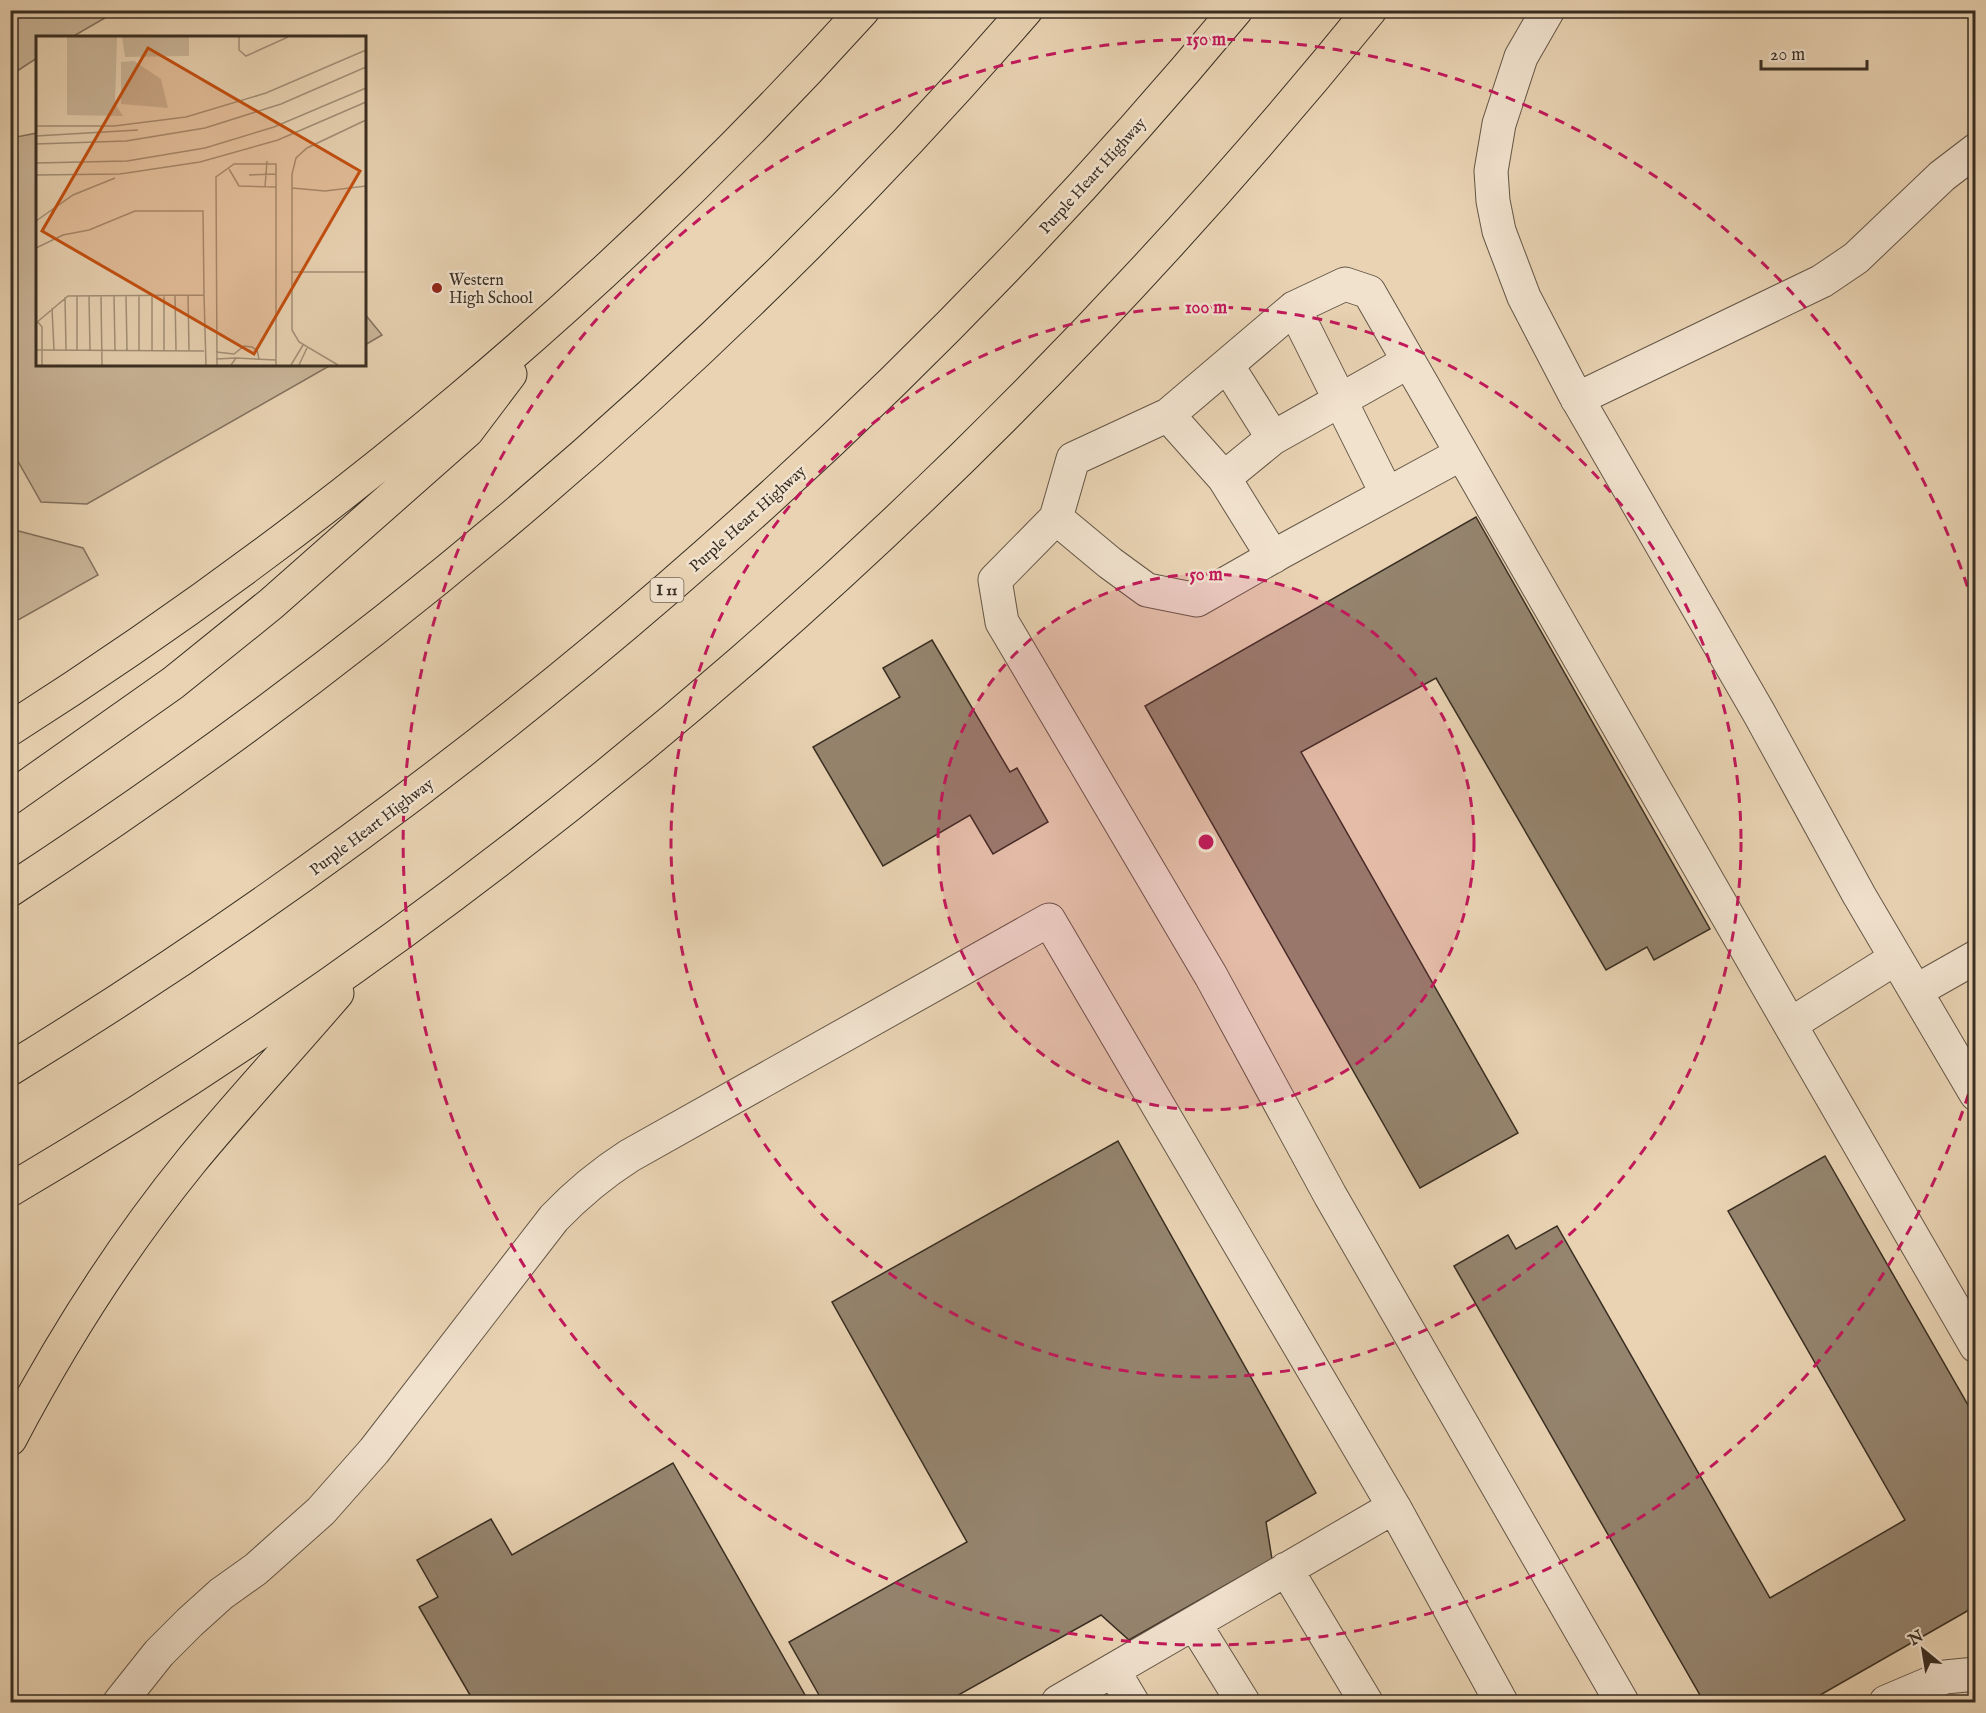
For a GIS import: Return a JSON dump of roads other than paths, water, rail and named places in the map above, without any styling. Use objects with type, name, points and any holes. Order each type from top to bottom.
[{"type":"highway","points":[[10,729],[179,617],[293,532],[449,409],[546,324],[709,172],[863,10]]},
{"type":"highway","points":[[10,890],[119,818],[278,704],[407,604],[532,501],[631,414],[821,232],[956,91],[1026,10]]},
{"type":"highway","name":"Purple Heart Highway","points":[[10,1069],[145,983],[324,861],[512,718],[662,595],[853,421],[968,307],[1116,150],[1236,10]]},
{"type":"highway","points":[[10,1190],[198,1072],[369,955],[529,837],[642,746],[754,651],[884,534],[1017,405],[1109,310],[1256,148],[1370,10]]},
{"type":"highway","points":[[10,798],[101,736],[196,665],[344,541],[467,431],[546,324]]},
{"type":"highway","points":[[10,1439],[78,1322],[169,1191],[192,1161],[369,955]]},
{"type":"street","points":[[1548,10],[1521,57],[1499,124],[1491,171],[1493,201],[1500,231],[1524,297],[1577,399],[1718,640],[1859,894],[1976,1094]]},
{"type":"street","points":[[1577,399],[1822,281],[1856,258],[1942,176],[1976,150]]},
{"type":"street","points":[[1622,1702],[1329,1195],[1211,976],[1002,622],[995,580],[1056,518],[1073,459],[1168,415],[1294,308],[1345,284],[1369,292],[1570,645],[1976,1346]]},
{"type":"street","points":[[1294,308],[1387,494]]},
{"type":"street","points":[[1224,478],[1274,438],[1408,362]]},
{"type":"street","points":[[1227,365],[1274,438]]},
{"type":"street","points":[[1168,415],[1224,478],[1273,557]]},
{"type":"street","points":[[1056,518],[1147,590],[1197,600],[1461,454]]},
{"type":"street","points":[[120,1702],[159,1653],[190,1622],[256,1569],[321,1511],[374,1450],[554,1218],[592,1182],[640,1150],[1049,920],[1394,1507],[1501,1702]]},
{"type":"street","points":[[1916,991],[1976,957]]},
{"type":"street","points":[[1791,1024],[1896,958]]},
{"type":"street","points":[[1058,1702],[1394,1507]]},
{"type":"street","points":[[1286,1569],[1366,1702]]},
{"type":"street","points":[[1194,1623],[1243,1702]]},
{"type":"street","points":[[1113,1670],[1132,1702]]},
{"type":"street","points":[[1886,1702],[1944,1677],[1976,1674]]},
{"type":"place","name":"Western High School","points":[[437,288]]}]
